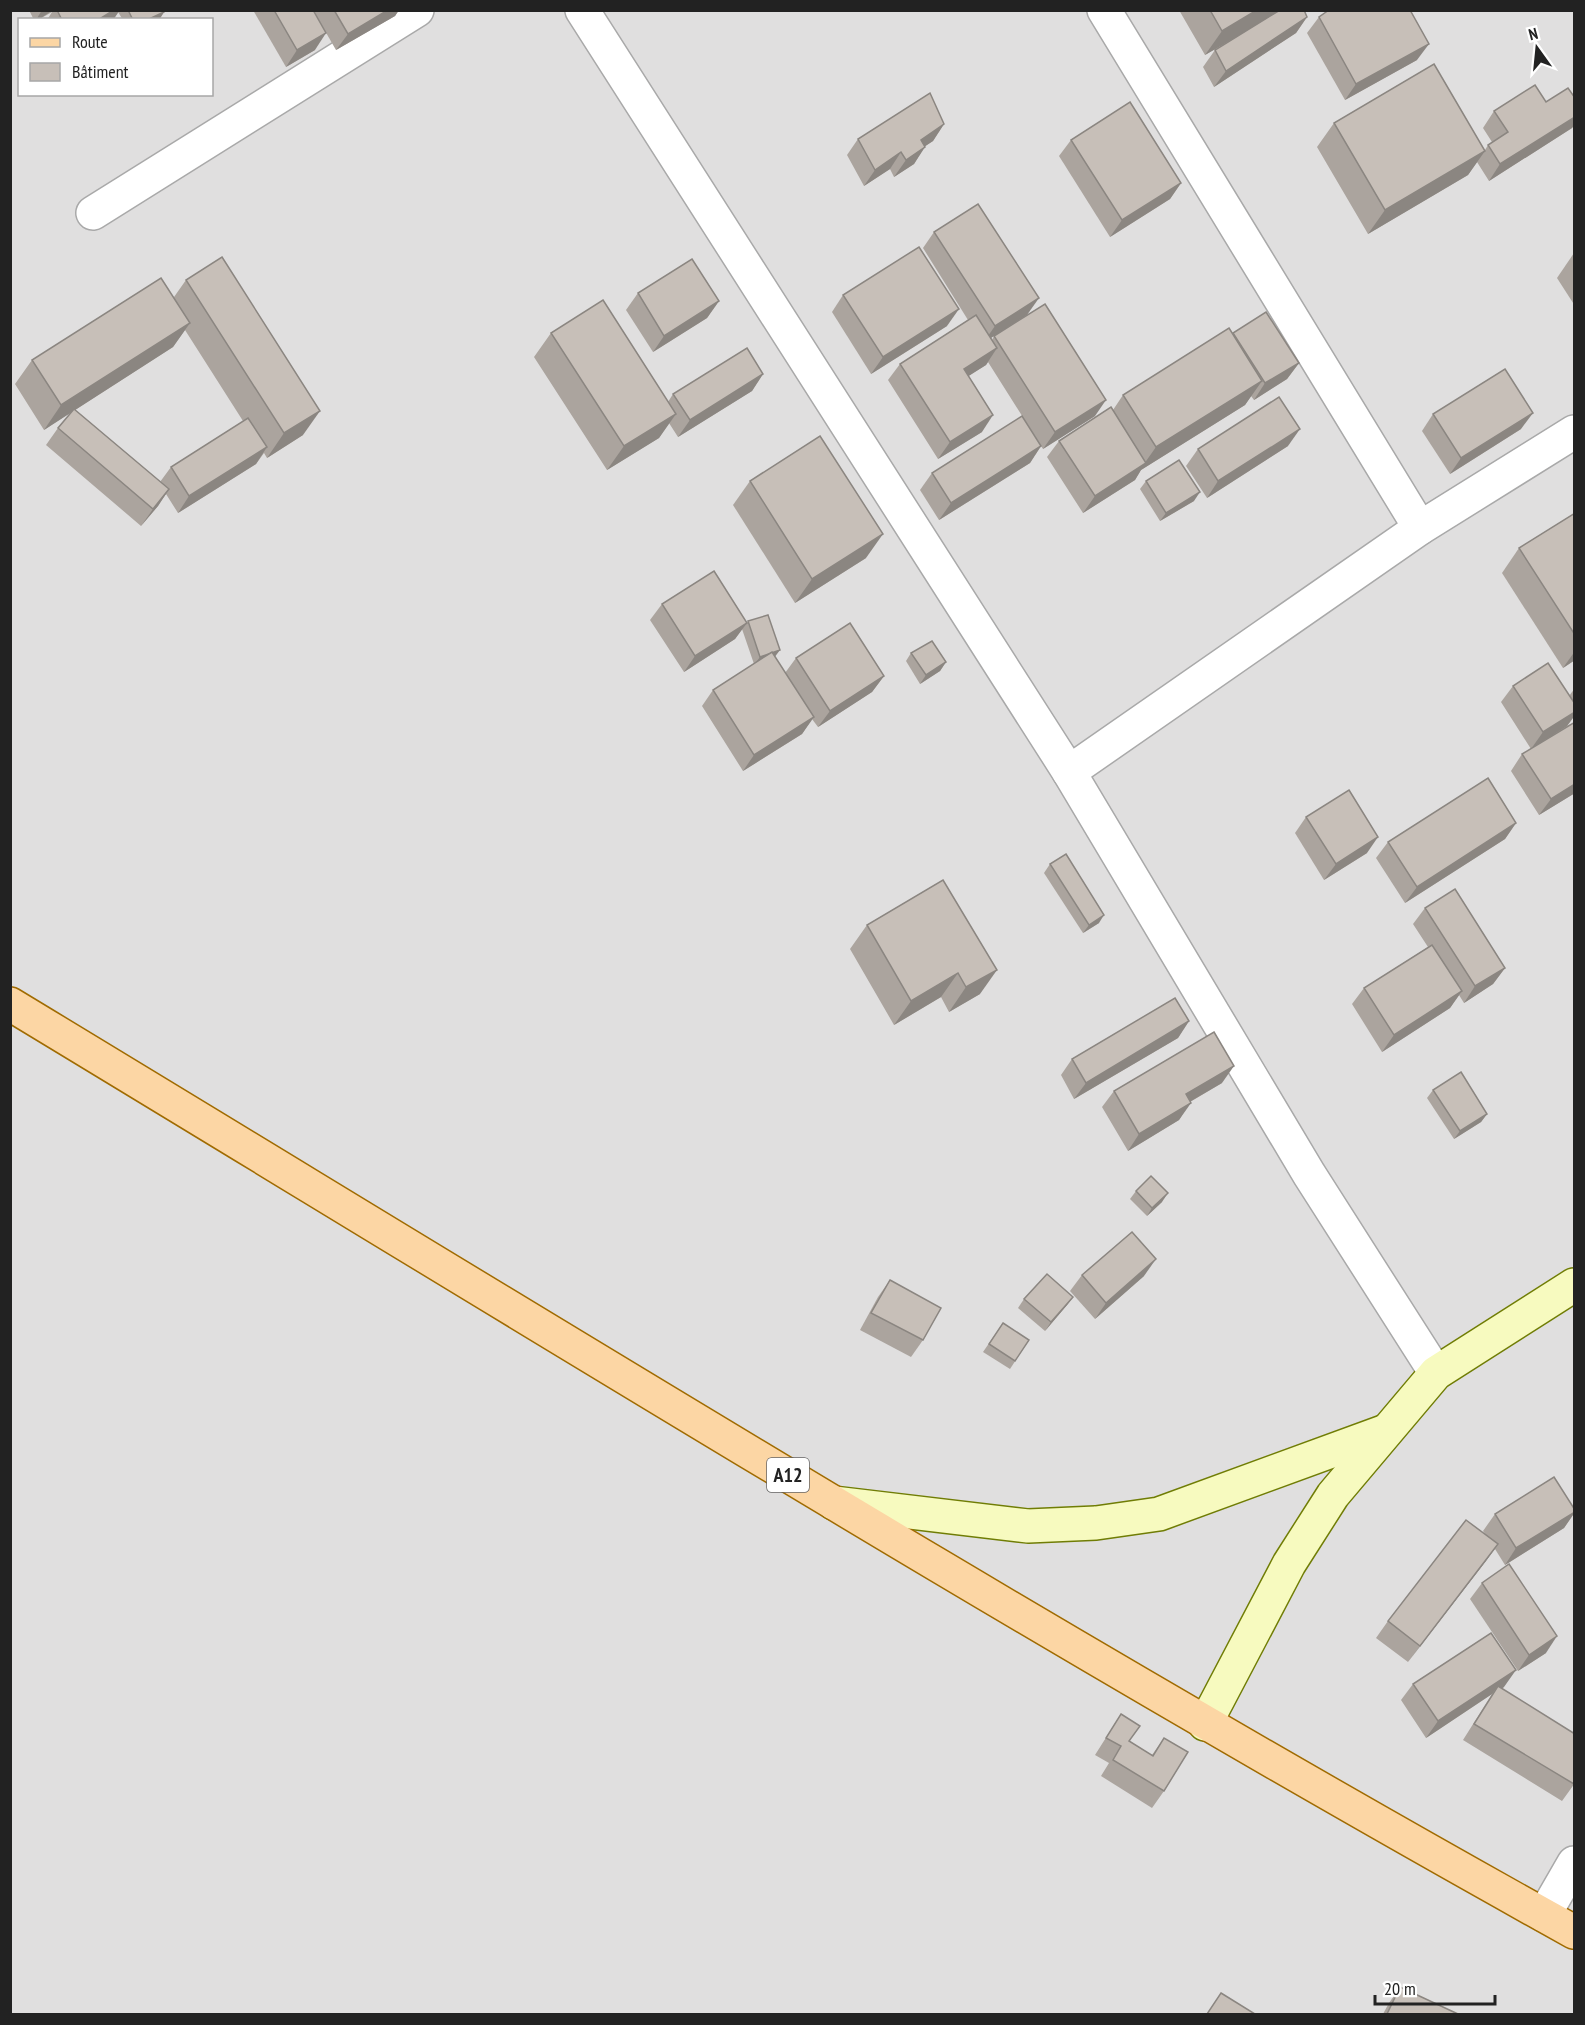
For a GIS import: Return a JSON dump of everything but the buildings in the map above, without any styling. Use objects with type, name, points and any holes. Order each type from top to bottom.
[{"type":"main road","name":"A12","points":[[10,1004],[834,1503],[1205,1724],[1575,1932]]},
{"type":"street","points":[[93,213],[417,10]]},
{"type":"street","points":[[582,10],[1069,772],[1309,1174],[1436,1373]]},
{"type":"street","points":[[1104,10],[1420,528]]},
{"type":"street","points":[[1069,772],[1420,528],[1575,432]]},
{"type":"street","points":[[1205,1724],[1289,1564],[1333,1495],[1436,1373],[1575,1285]]},
{"type":"street","points":[[834,1503],[1028,1526],[1096,1523],[1159,1514],[1389,1430]]},
{"type":"street","points":[[1544,1915],[1575,1863]]},
{"type":"shaded area","points":[[11,11],[1574,11],[1574,2014],[11,2014]]}]
